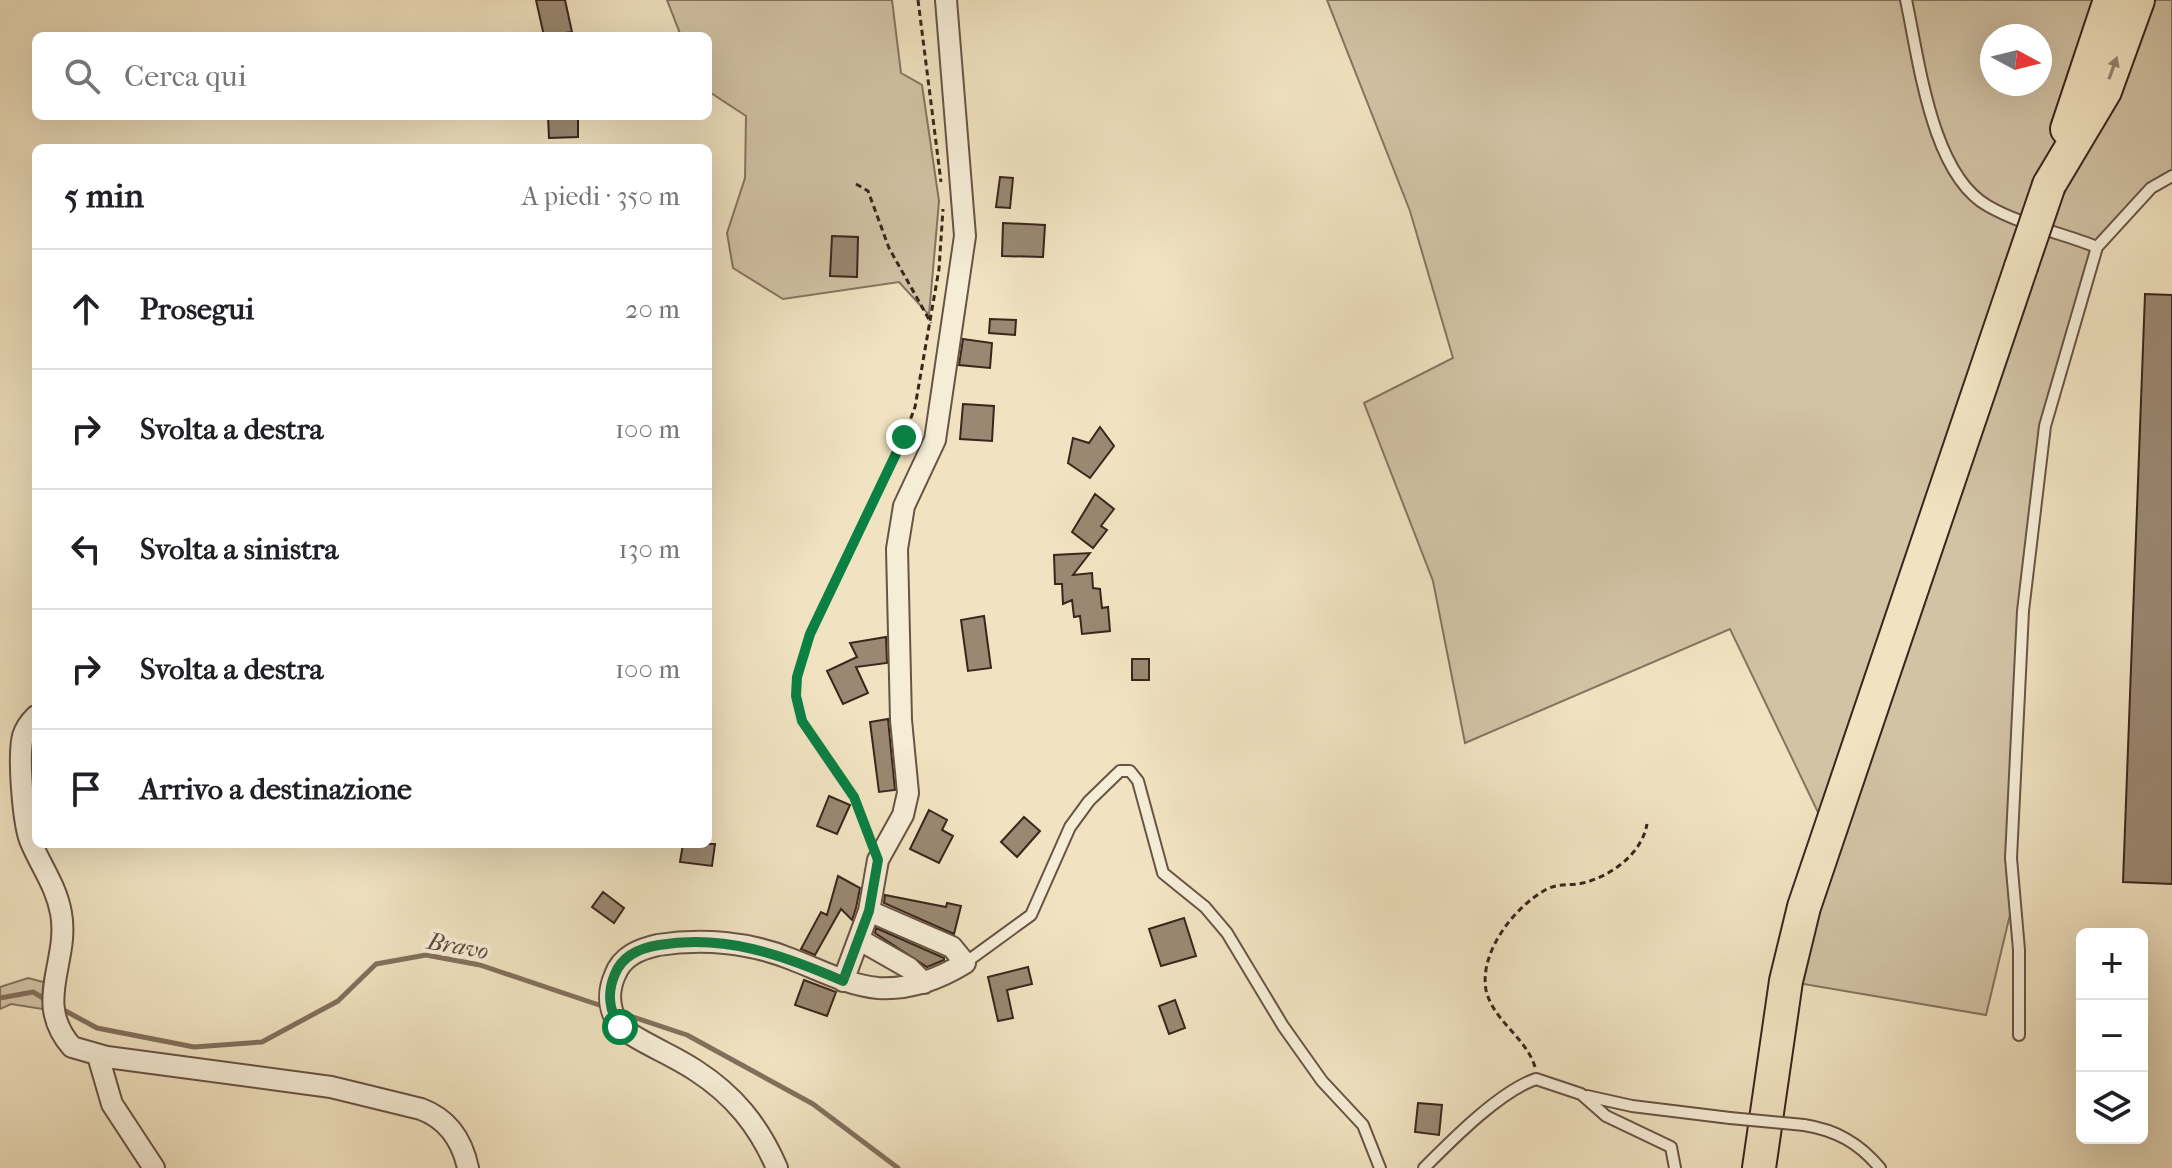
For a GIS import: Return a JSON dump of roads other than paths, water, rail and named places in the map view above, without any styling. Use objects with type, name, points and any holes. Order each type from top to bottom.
[{"type":"main road","points":[[1759,1168],[1786,981],[1804,907],[2110,0]]},
{"type":"main road","points":[[2049,185],[2105,91],[2138,0]]},
{"type":"street","points":[[843,981],[869,911],[878,860],[903,815],[908,793],[896,618],[899,528],[904,506],[935,440],[965,236],[946,0]]},
{"type":"street","points":[[32,722],[23,736],[21,759],[32,842]]},
{"type":"street","points":[[35,848],[46,868],[62,916],[54,1010],[63,1037],[72,1047],[98,1056],[331,1087],[421,1109],[434,1114],[455,1134],[468,1168]]},
{"type":"street","points":[[777,1168],[764,1137],[741,1107],[695,1069],[632,1036],[611,1009],[615,974],[621,963],[649,947],[674,943],[723,942],[759,949],[843,981],[881,988],[924,983],[965,963],[952,947],[869,911]]},
{"type":"street","points":[[860,940],[909,968],[924,983]]},
{"type":"street","points":[[98,1056],[112,1104],[154,1168]]},
{"type":"lane","points":[[1906,0],[1940,146],[1962,180],[1985,205],[2097,247]]},
{"type":"lane","points":[[2019,1035],[2019,950],[2011,858],[2023,611],[2045,426],[2097,247],[2151,188],[2172,176]]},
{"type":"lane","points":[[965,963],[1031,915],[1070,827],[1112,778],[1120,771],[1130,771],[1138,781],[1163,873],[1205,907],[1227,933],[1283,1026],[1322,1081],[1363,1125],[1380,1168]]},
{"type":"lane","points":[[1424,1168],[1454,1137],[1508,1093],[1536,1079],[1632,1106],[1830,1130],[1854,1143],[1880,1168]]},
{"type":"lane","points":[[1581,1094],[1606,1116],[1671,1147],[1675,1168]]},
{"type":"waterway","name":"Bravo","points":[[60,1008],[97,1028],[194,1047],[262,1042],[338,1001],[376,964],[426,955],[480,965],[605,1007]]},
{"type":"waterway","name":"Bravo","points":[[0,998],[33,992],[48,1001]]},
{"type":"waterway","name":"Bravo","points":[[618,1012],[687,1035],[813,1104],[898,1168]]}]
